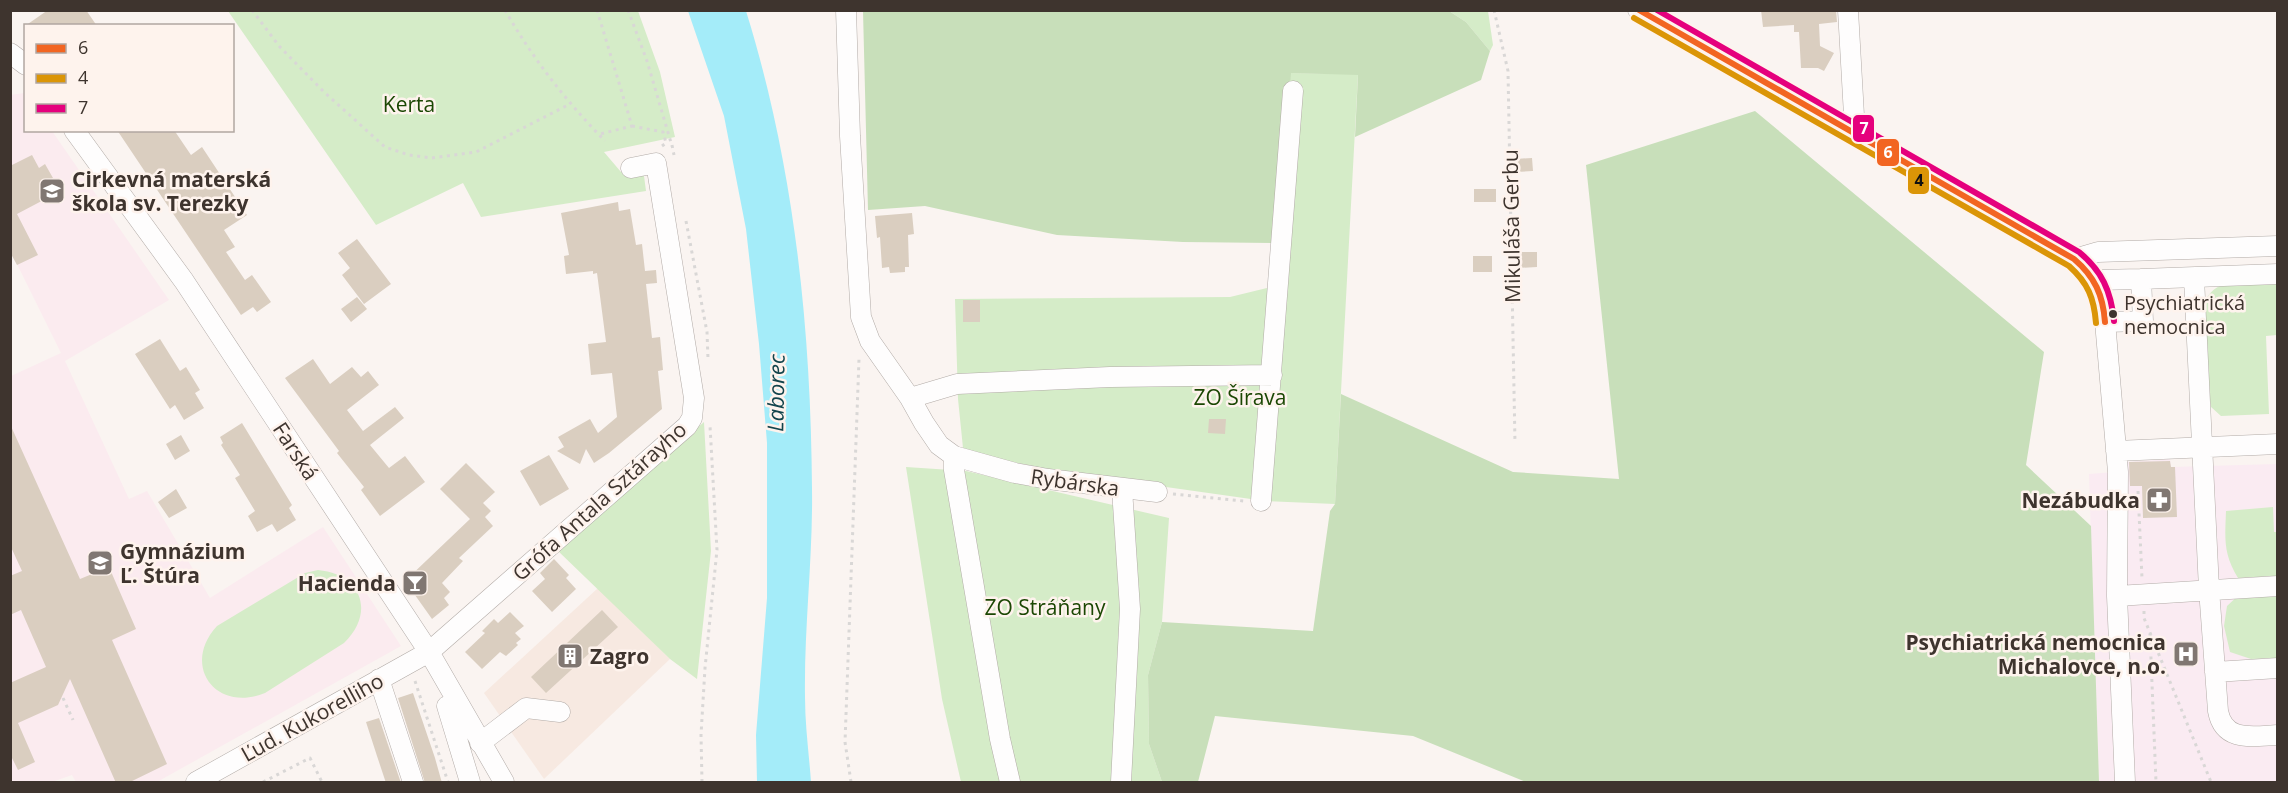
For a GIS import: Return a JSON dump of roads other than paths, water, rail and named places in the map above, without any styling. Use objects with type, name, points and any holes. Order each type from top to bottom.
[{"type":"street","name":"Rybárska","points":[[846,10],[850,136],[861,317],[870,341],[910,398],[939,445],[954,456],[1026,475],[1157,492]]},
{"type":"street","points":[[1638,10],[2074,259],[2096,280],[2102,296],[2105,322],[2118,472],[2117,596],[2125,783]]},
{"type":"street","points":[[1848,10],[1855,133]]},
{"type":"street","points":[[10,53],[24,64]]},
{"type":"street","points":[[1261,501],[1293,91]]},
{"type":"street","name":"Farská","points":[[75,132],[184,281],[429,652],[504,783]]},
{"type":"street","name":"Grófa Antala Sztárayho","points":[[429,652],[680,434],[692,418],[694,398],[665,160],[631,168]]},
{"type":"street","points":[[2074,259],[2098,252],[2277,246]]},
{"type":"street","points":[[2096,280],[2277,274]]},
{"type":"street","points":[[2194,278],[2209,589],[2218,711],[2225,728],[2243,737],[2277,735]]},
{"type":"street","points":[[2105,322],[2143,325],[2140,279]]},
{"type":"street","points":[[910,398],[957,384],[1110,377],[1272,375]]},
{"type":"street","points":[[2116,451],[2277,444]]},
{"type":"street","points":[[954,456],[954,470],[1000,739],[1010,783]]},
{"type":"street","points":[[1121,783],[1130,609],[1122,489]]},
{"type":"street","points":[[2117,596],[2277,586]]},
{"type":"street","name":"Ľud. Kukorelliho","points":[[196,783],[429,652]]},
{"type":"street","points":[[2215,672],[2277,668]]},
{"type":"street","points":[[379,679],[413,783]]},
{"type":"street","points":[[447,706],[470,783]]},
{"type":"street","points":[[480,743],[526,708],[560,712]]},
{"type":"water","name":"Laborec","points":[[688,11],[746,11],[763,69],[788,187],[803,307],[811,428],[812,515],[805,697],[811,782],[757,782],[756,735],[767,598],[767,443],[759,344],[746,229],[724,116]]},
{"type":"place","name":"Cirkevná materská škola sv. Terezky","points":[[52,191]]},
{"type":"place","name":"Psychiatrická nemocnica","points":[[2113,314]]},
{"type":"place","name":"Nezábudka","points":[[2159,500]]},
{"type":"place","name":"Gymnázium Ľ. Štúra","points":[[100,563]]},
{"type":"place","name":"Hacienda","points":[[415,583]]},
{"type":"place","name":"Psychiatrická nemocnica Michalovce, n.o.","points":[[2186,654]]},
{"type":"place","name":"Zagro","points":[[570,656]]},
{"type":"park label","name":"Kerta","points":[[409,104]]},
{"type":"park label","name":"ZO Šírava","points":[[1240,397]]},
{"type":"park label","name":"ZO Stráňany","points":[[1045,607]]}]
